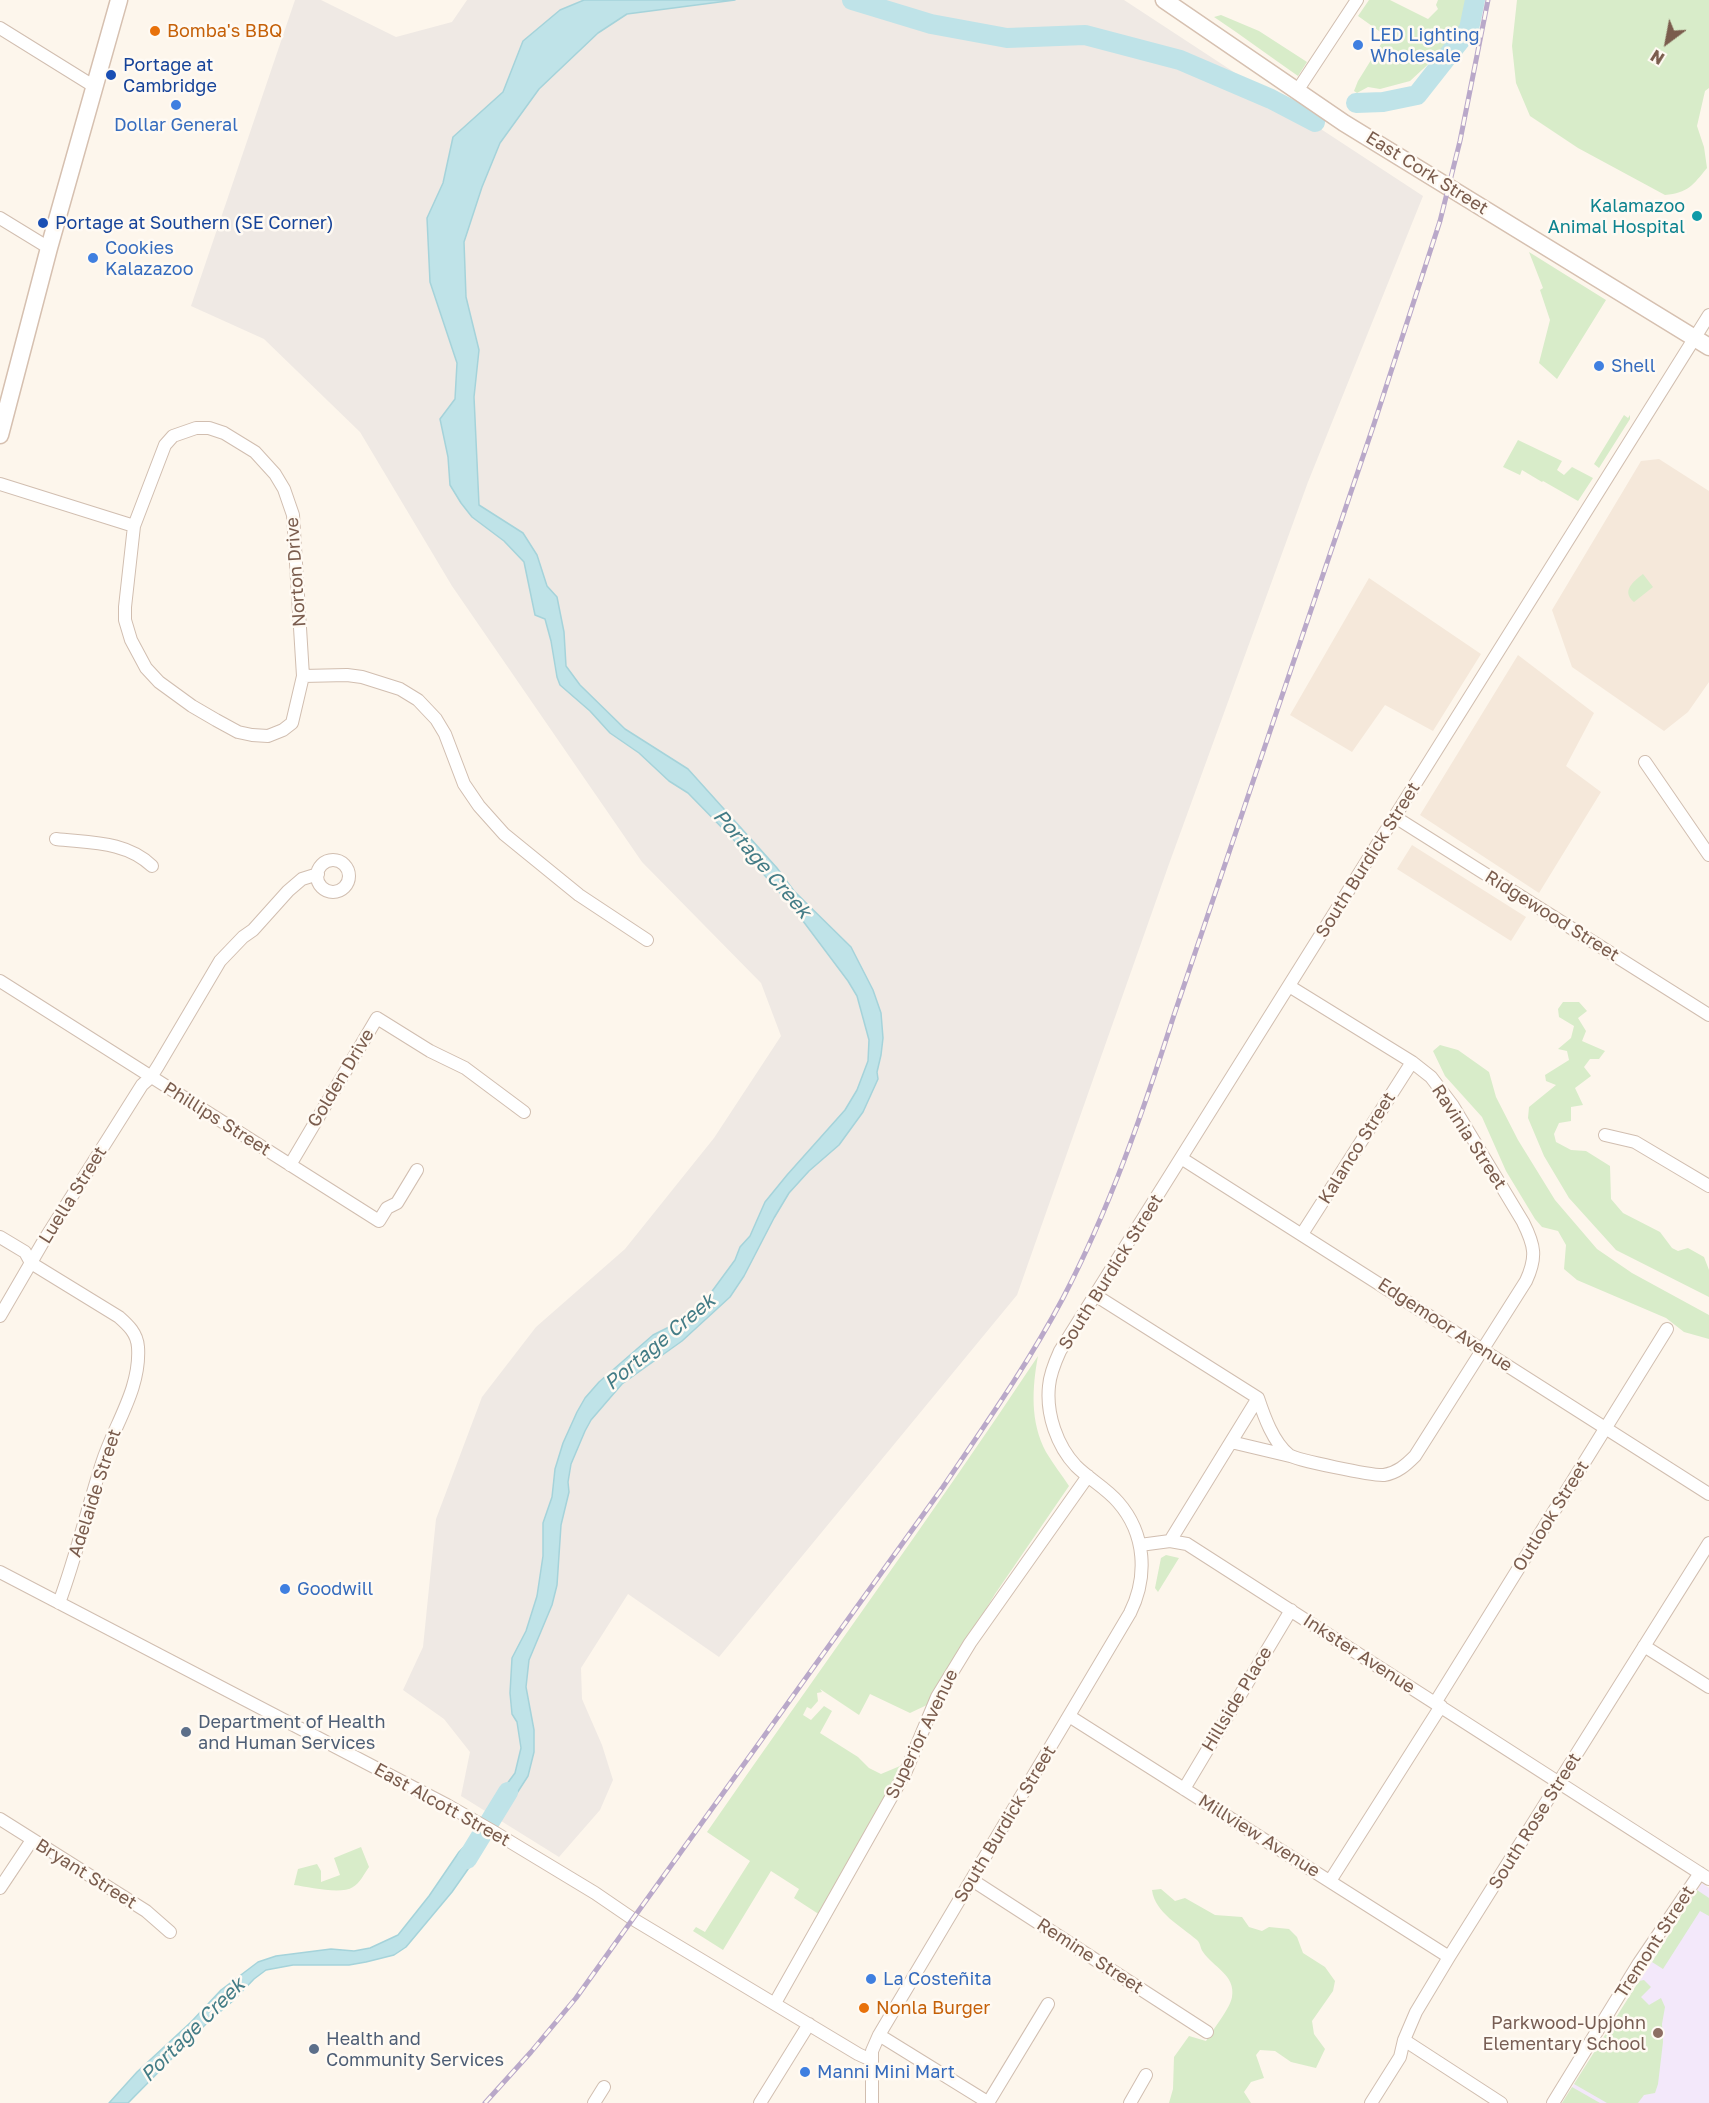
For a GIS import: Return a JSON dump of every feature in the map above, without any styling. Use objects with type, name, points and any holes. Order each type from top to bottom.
[{"type":"street","points":[[0,435],[3,412],[119,0]]},
{"type":"street","name":"East Cork Street","points":[[1164,0],[1344,123],[1702,342]]},
{"type":"street","points":[[1298,91],[1357,0]]},
{"type":"street","points":[[0,28],[95,87]]},
{"type":"street","points":[[0,218],[49,248]]},
{"type":"street","name":"South Burdick Street","points":[[1088,1476],[1075,1465],[1061,1444],[1050,1411],[1049,1384],[1060,1351],[1395,817],[1702,342],[1709,315]]},
{"type":"street","name":"Norton Drive","points":[[134,526],[165,445],[173,436],[195,428],[209,428],[239,441],[255,452],[280,482],[293,515],[303,676]]},
{"type":"street","points":[[0,484],[134,526],[126,583],[125,620],[131,640],[146,668],[159,682],[192,706],[238,732],[267,736],[283,730],[292,723],[303,676],[362,677],[400,689],[429,710],[441,727],[464,784],[479,806],[504,834],[579,895],[647,940]]},
{"type":"street","points":[[1645,762],[1709,855]]},
{"type":"street","name":"Ridgewood Street","points":[[1395,817],[1709,1015]]},
{"type":"street","points":[[56,839],[109,844],[124,848],[152,866]]},
{"type":"street","points":[[151,1077],[220,961],[253,930],[288,891],[302,879],[318,874]]},
{"type":"street","name":"Phillips Street","points":[[0,981],[379,1221],[387,1208],[397,1203],[417,1170]]},
{"type":"street","name":"Ravinia Street","points":[[1289,986],[1412,1062],[1431,1077],[1453,1106],[1523,1222],[1531,1238],[1534,1261],[1526,1281],[1483,1348]]},
{"type":"street","name":"Golden Drive","points":[[290,1165],[377,1018],[430,1051],[465,1068],[524,1112]]},
{"type":"street","name":"Kalanco Street","points":[[1302,1234],[1412,1062]]},
{"type":"street","name":"Luella Street","points":[[0,1316],[142,1085],[151,1077]]},
{"type":"street","points":[[1605,1135],[1635,1142],[1709,1186]]},
{"type":"street","name":"Edgemoor Avenue","points":[[1181,1158],[1483,1348],[1605,1429],[1709,1494]]},
{"type":"street","points":[[0,1237],[25,1252],[31,1263]]},
{"type":"street","name":"Adelaide Street","points":[[31,1263],[119,1317],[136,1337],[138,1348],[135,1382],[111,1436],[59,1603]]},
{"type":"street","points":[[1095,1295],[1258,1398],[1264,1415],[1290,1456]]},
{"type":"street","name":"Outlook Street","points":[[1330,1881],[1667,1329]]},
{"type":"street","points":[[1231,1442],[1369,1475],[1396,1472],[1415,1456],[1483,1348]]},
{"type":"street","points":[[1170,1541],[1258,1398]]},
{"type":"street","points":[[1088,1476],[1110,1494],[1124,1510],[1140,1545]]},
{"type":"street","name":"Superior Avenue","points":[[775,2003],[906,1771],[937,1696],[969,1643],[1088,1476]]},
{"type":"street","name":"Inkster Avenue","points":[[1140,1545],[1170,1541],[1187,1544],[1704,1876]]},
{"type":"street","name":"South Rose Street","points":[[1371,2103],[1400,2057],[1404,2040],[1416,2012],[1449,1957],[1709,1544]]},
{"type":"street","name":"South Burdick Street","points":[[872,2103],[872,2050],[879,2035],[1137,1599],[1143,1564],[1140,1545]]},
{"type":"street","name":"East Alcott Street","points":[[0,1572],[479,1823],[595,1893],[633,1919],[871,2060]]},
{"type":"street","name":"Hillside Place","points":[[1184,1789],[1291,1610]]},
{"type":"street","points":[[1644,1646],[1709,1687]]},
{"type":"street","name":"Millview Avenue","points":[[1069,1716],[1449,1957]]},
{"type":"street","name":"Bryant Street","points":[[0,1819],[146,1911],[170,1932]]},
{"type":"street","points":[[0,1888],[32,1840]]},
{"type":"street","name":"Tremont Street","points":[[1553,2103],[1640,1963],[1704,1876]]},
{"type":"street","name":"Remine Street","points":[[972,1880],[1207,2032]]},
{"type":"street","points":[[879,2035],[988,2103],[1048,2004]]},
{"type":"street","points":[[760,2103],[809,2024]]},
{"type":"street","points":[[1404,2040],[1501,2103]]},
{"type":"street","points":[[1130,2103],[1146,2075]]},
{"type":"street","points":[[594,2103],[604,2087]]},
{"type":"shaded area","points":[[295,0],[321,0],[396,37],[452,22],[467,0],[1124,0],[1423,196],[1308,482],[1169,864],[1017,1295],[719,1657],[628,1594],[581,1668],[582,1699],[602,1745],[613,1780],[600,1810],[559,1857],[461,1796],[470,1752],[444,1719],[403,1690],[423,1647],[436,1519],[482,1397],[536,1327],[625,1249],[714,1138],[781,1036],[761,983],[642,862],[452,586],[360,432],[264,339],[191,306]]},
{"type":"shaded area","points":[[1659,459],[1709,491],[1709,682],[1688,712],[1664,731],[1572,667],[1552,610],[1641,461]]},
{"type":"shaded area","points":[[1369,578],[1481,654],[1433,731],[1385,705],[1352,752],[1290,715]]},
{"type":"shaded area","points":[[1518,655],[1594,713],[1566,766],[1601,792],[1539,893],[1420,815]]},
{"type":"shaded area","points":[[1412,845],[1526,917],[1511,941],[1397,869]]},
{"type":"shaded area","name":"Parkwood-Upjohn Elementary School","points":[[1702,1883],[1709,1888],[1709,2103],[1562,2103]]},
{"type":"green space","points":[[1369,0],[1390,0],[1428,19],[1438,9],[1436,5],[1438,0],[1469,0],[1464,27],[1440,57],[1436,57],[1410,81],[1380,89],[1368,87],[1357,93],[1354,91],[1358,81],[1386,36],[1358,16]]},
{"type":"green space","points":[[1517,0],[1709,0],[1709,88],[1705,91],[1697,126],[1704,147],[1707,168],[1694,183],[1685,190],[1665,195],[1578,148],[1530,116],[1516,83],[1512,46]]},
{"type":"green space","points":[[1221,15],[1259,31],[1307,62],[1298,76],[1214,17]]},
{"type":"green space","points":[[1529,252],[1606,300],[1557,379],[1539,363],[1550,320],[1540,290],[1543,288]]},
{"type":"green space","points":[[1624,415],[1628,418],[1630,415],[1630,419],[1599,468],[1594,464]]},
{"type":"green space","points":[[1518,440],[1562,461],[1557,470],[1564,475],[1572,467],[1593,478],[1578,501],[1522,470],[1520,475],[1503,467]]},
{"type":"green space","points":[[1643,574],[1653,587],[1634,602],[1628,590],[1632,583]]},
{"type":"green space","points":[[1563,1002],[1579,1002],[1587,1011],[1578,1018],[1586,1031],[1582,1041],[1605,1051],[1599,1059],[1590,1059],[1584,1067],[1591,1076],[1575,1088],[1583,1105],[1571,1107],[1571,1121],[1559,1123],[1554,1134],[1556,1142],[1571,1150],[1586,1151],[1610,1166],[1611,1199],[1623,1213],[1660,1232],[1672,1248],[1678,1251],[1688,1248],[1704,1257],[1709,1270],[1709,1297],[1616,1250],[1569,1198],[1544,1156],[1528,1118],[1529,1107],[1556,1085],[1546,1081],[1545,1075],[1569,1060],[1567,1051],[1558,1049],[1571,1038],[1574,1026],[1559,1017],[1558,1009]]},
{"type":"green space","points":[[1440,1045],[1458,1050],[1489,1072],[1496,1097],[1518,1140],[1555,1200],[1597,1249],[1632,1273],[1709,1315],[1709,1339],[1684,1332],[1666,1318],[1577,1280],[1564,1269],[1566,1245],[1558,1231],[1542,1227],[1535,1219],[1506,1171],[1482,1117],[1445,1076],[1433,1051]]},
{"type":"green space","points":[[1038,1356],[1034,1380],[1037,1429],[1046,1452],[1069,1486],[995,1594],[929,1704],[910,1713],[870,1694],[859,1715],[820,1689],[822,1692],[817,1693],[818,1701],[811,1709],[807,1707],[803,1715],[811,1720],[824,1706],[832,1711],[820,1733],[881,1774],[900,1766],[904,1768],[820,1915],[794,1898],[799,1889],[771,1871],[723,1950],[693,1931],[696,1927],[705,1932],[750,1861],[707,1832]]},
{"type":"green space","points":[[1166,1555],[1179,1558],[1158,1592],[1155,1588],[1161,1558]]},
{"type":"green space","points":[[361,1847],[369,1867],[353,1887],[333,1890],[294,1885],[298,1869],[317,1864],[321,1871],[321,1882],[340,1875],[334,1858]]},
{"type":"green space","points":[[1161,1889],[1175,1901],[1185,1898],[1215,1915],[1242,1917],[1249,1927],[1262,1931],[1269,1927],[1289,1929],[1297,1937],[1303,1953],[1325,1967],[1335,1981],[1333,1991],[1312,2021],[1314,2034],[1325,2049],[1316,2068],[1291,2062],[1275,2051],[1260,2050],[1256,2055],[1264,2078],[1251,2082],[1244,2092],[1251,2103],[1169,2103],[1173,2089],[1174,2057],[1189,2036],[1206,2041],[1228,2007],[1232,1989],[1227,1977],[1207,1957],[1197,1940],[1158,1906],[1152,1890]]},
{"type":"green space","points":[[1697,1890],[1709,1898],[1709,1916],[1700,1911],[1663,1969],[1652,1962]]},
{"type":"green space","points":[[1644,1980],[1651,1987],[1641,1997],[1649,2005],[1661,1998],[1665,2007],[1658,2084],[1655,2093],[1644,2095],[1638,2103],[1607,2103],[1574,2084],[1639,1981]]},
{"type":"green space","points":[[1572,2087],[1600,2103],[1562,2103]]},
{"type":"water","points":[[584,0],[735,0],[627,14],[598,33],[539,89],[500,143],[482,187],[464,242],[466,297],[479,350],[474,397],[479,505],[523,533],[537,555],[547,586],[557,597],[564,632],[566,666],[580,685],[625,729],[688,769],[777,868],[794,891],[851,947],[873,990],[881,1013],[883,1038],[877,1072],[878,1079],[863,1112],[839,1145],[809,1171],[789,1193],[744,1276],[730,1297],[682,1341],[622,1384],[591,1420],[585,1431],[571,1464],[569,1492],[561,1525],[557,1585],[552,1605],[529,1660],[526,1687],[534,1730],[534,1752],[528,1776],[501,1818],[490,1811],[515,1773],[521,1748],[517,1722],[512,1714],[510,1693],[512,1658],[526,1631],[537,1596],[543,1556],[543,1523],[552,1497],[555,1469],[563,1443],[577,1412],[585,1398],[599,1382],[653,1335],[671,1326],[710,1294],[735,1260],[740,1247],[750,1236],[765,1202],[845,1110],[857,1090],[868,1061],[869,1040],[857,996],[794,909],[732,838],[688,793],[669,781],[639,753],[610,733],[590,711],[560,685],[545,619],[535,615],[524,562],[504,541],[472,517],[450,485],[448,457],[440,419],[455,399],[457,363],[430,282],[427,218],[443,183],[453,137],[503,92],[523,41],[560,10]]},
{"type":"water","points":[[475,1835],[487,1842],[452,1892],[406,1947],[394,1955],[349,1965],[293,1965],[266,1970],[208,2022],[128,2103],[109,2103],[137,2072],[191,2022],[221,1990],[258,1962],[276,1956],[331,1949],[354,1951],[370,1948],[398,1935],[429,1896],[459,1852]]},
{"type":"waterway","points":[[852,0],[931,24],[1007,38],[1085,35],[1180,60],[1271,99],[1315,122]]},
{"type":"waterway","points":[[1356,103],[1383,102],[1417,95],[1469,29],[1475,0]]},
{"type":"waterway","name":"Portage Creek","points":[[467,1859],[508,1792]]},
{"type":"railway","points":[[485,2103],[576,1998],[943,1487],[1035,1347],[1080,1264],[1111,1194],[1150,1087],[1374,424],[1440,221],[1460,141],[1488,0]]},
{"type":"place","name":"Bomba's BBQ","points":[[155,31]]},
{"type":"place","name":"LED Lighting Wholesale","points":[[1358,45]]},
{"type":"place","name":"Portage at Cambridge","points":[[111,75]]},
{"type":"place","name":"Dollar General","points":[[176,105]]},
{"type":"place","name":"Kalamazoo Animal Hospital","points":[[1697,216]]},
{"type":"place","name":"Portage at Southern (SE Corner)","points":[[43,223]]},
{"type":"place","name":"Cookies Kalazazoo","points":[[93,258]]},
{"type":"place","name":"Shell","points":[[1599,366]]},
{"type":"place","name":"Goodwill","points":[[285,1589]]},
{"type":"place","name":"Department of Health and Human Services","points":[[186,1732]]},
{"type":"place","name":"La Costeñita","points":[[871,1979]]},
{"type":"place","name":"Nonla Burger","points":[[864,2008]]},
{"type":"place","name":"Parkwood-Upjohn Elementary School","points":[[1658,2033]]},
{"type":"place","name":"Health and Community Services","points":[[314,2049]]},
{"type":"place","name":"Manni Mini Mart","points":[[805,2072]]}]
